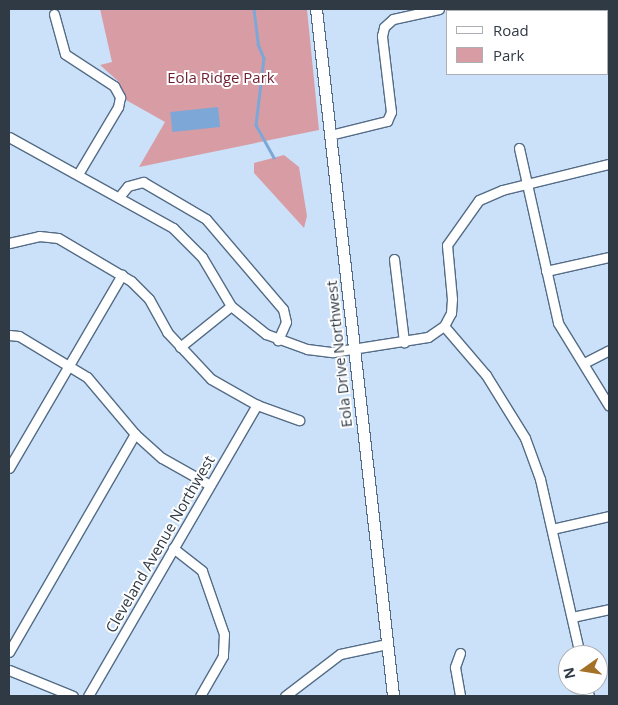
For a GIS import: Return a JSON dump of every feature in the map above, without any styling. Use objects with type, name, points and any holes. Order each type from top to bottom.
[{"type":"main road","name":"Eola Drive Northwest","points":[[316,9],[393,696]]},
{"type":"street","points":[[330,135],[387,121],[391,112],[382,36],[384,27],[393,19],[439,9]]},
{"type":"street","points":[[54,14],[65,54],[114,86],[120,97],[118,107],[78,174]]},
{"type":"street","points":[[9,137],[78,174],[184,236],[202,257],[231,306],[278,340],[307,349],[353,350],[428,337],[444,326],[451,313],[446,251],[451,237],[479,200],[527,184],[609,164]]},
{"type":"street","points":[[519,148],[558,323],[609,406]]},
{"type":"street","points":[[119,198],[128,186],[142,182],[206,218],[283,309],[286,322],[278,340]]},
{"type":"street","points":[[9,243],[48,236],[122,275],[140,287],[180,347],[211,379],[257,405],[298,420]]},
{"type":"street","points":[[546,271],[609,257]]},
{"type":"street","points":[[394,259],[404,342]]},
{"type":"street","points":[[9,468],[122,275]]},
{"type":"street","points":[[180,347],[231,306]]},
{"type":"street","points":[[444,326],[486,375],[525,438],[552,529],[578,645]]},
{"type":"street","points":[[9,335],[19,336],[88,377],[135,434],[162,458],[210,485]]},
{"type":"street","points":[[584,363],[609,350]]},
{"type":"street","name":"Cleveland Avenue Northwest","points":[[88,696],[257,405]]},
{"type":"street","points":[[9,652],[135,434]]},
{"type":"street","points":[[552,529],[609,516]]},
{"type":"street","points":[[173,548],[202,571],[224,634],[223,656],[200,696]]},
{"type":"street","points":[[572,617],[609,608]]},
{"type":"street","points":[[285,696],[340,654],[387,644]]},
{"type":"street","points":[[460,653],[455,667],[460,696]]},
{"type":"street","points":[[9,670],[73,696]]},
{"type":"green space","name":"Eola Ridge Park","points":[[100,9],[307,9],[319,130],[139,167],[165,122],[126,100],[119,82],[100,65],[112,62]]},
{"type":"green space","points":[[284,155],[299,167],[307,216],[304,228],[254,173],[254,163]]},
{"type":"water","points":[[218,107],[220,127],[172,132],[170,112]]},
{"type":"waterway","points":[[254,9],[258,44],[264,58],[256,125],[274,157]]}]
